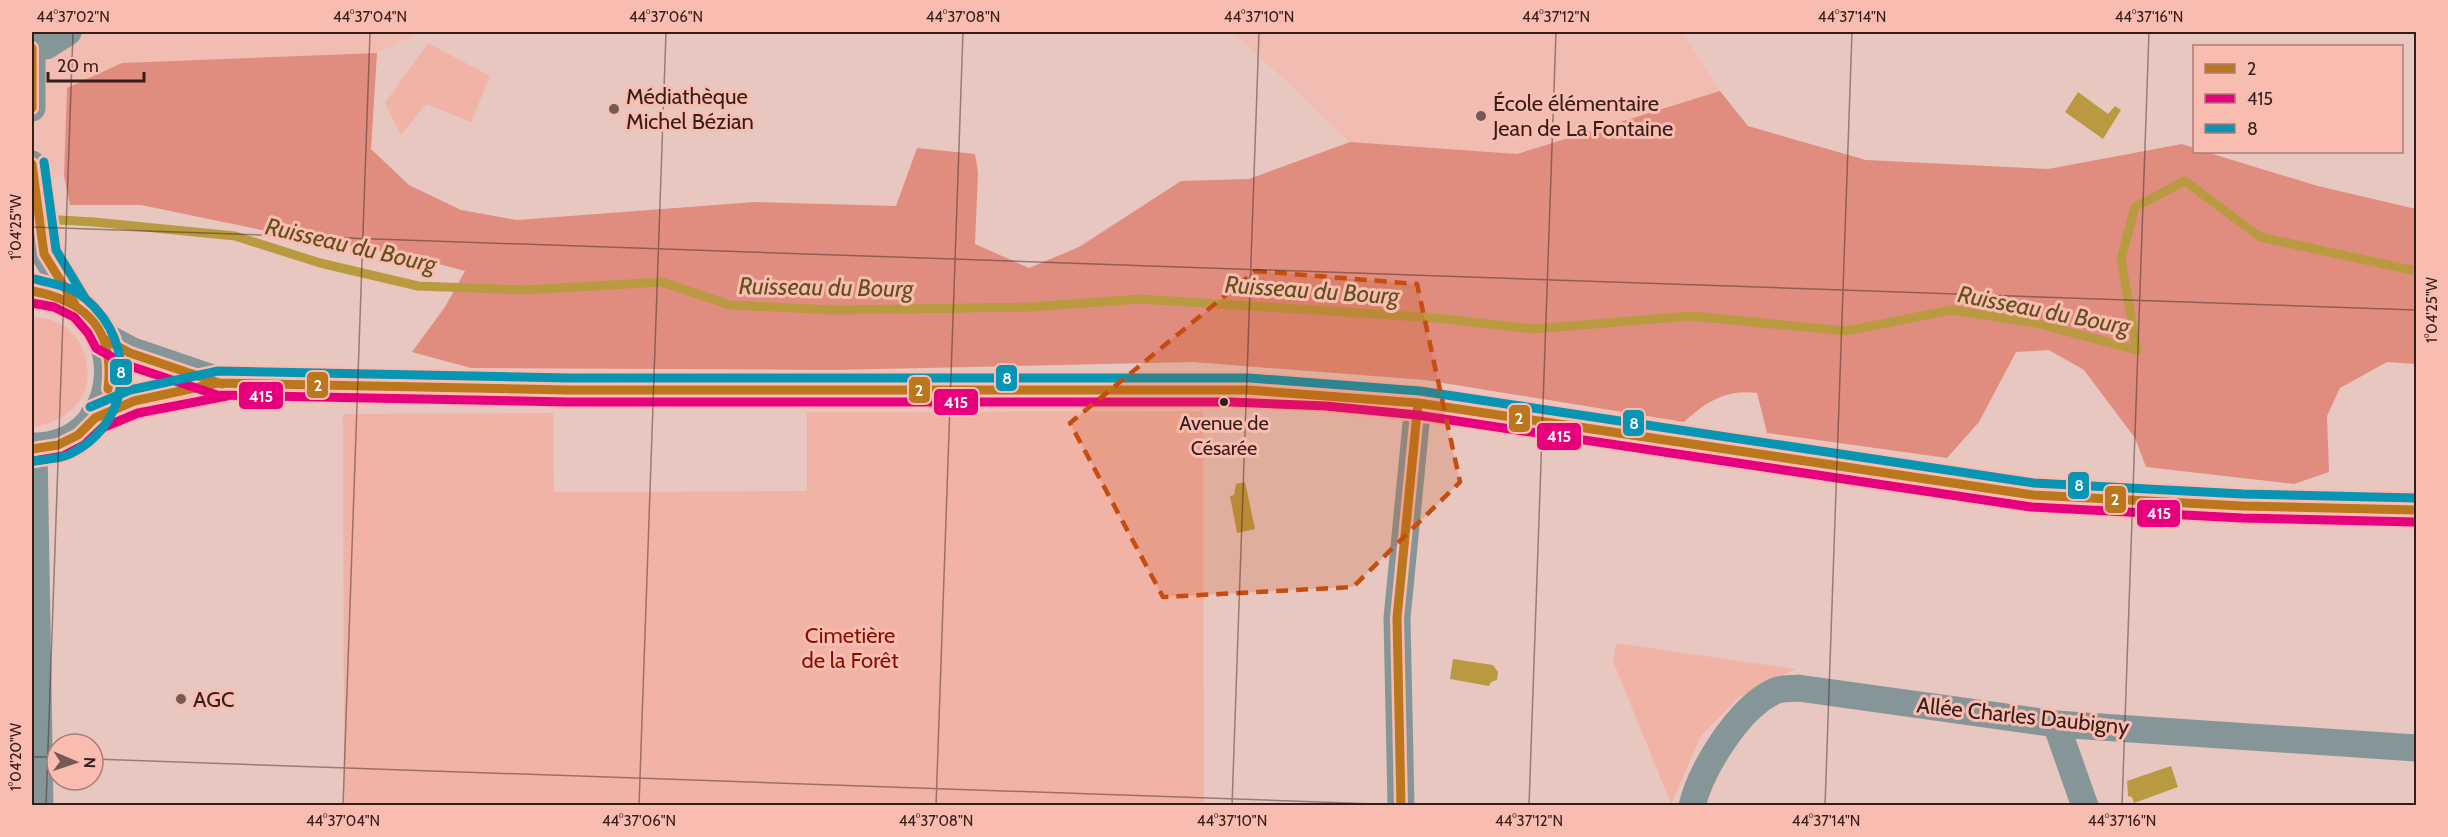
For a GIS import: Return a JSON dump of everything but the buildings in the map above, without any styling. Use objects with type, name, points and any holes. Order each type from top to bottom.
[{"type":"street","points":[[32,108],[32,48],[52,43],[68,32]]},
{"type":"street","points":[[32,170],[44,254],[75,304],[98,326],[108,349],[111,375],[106,398],[95,418],[78,435],[58,445],[33,449],[40,806]]},
{"type":"street","points":[[32,291],[58,295],[75,304]]},
{"type":"street","points":[[104,339],[130,353],[218,383]]},
{"type":"street","points":[[95,418],[134,401],[218,383],[568,390],[1248,390],[1337,394],[1418,403],[2034,495],[2243,506],[2416,510]]},
{"type":"street","points":[[1401,806],[1397,618],[1418,403]]},
{"type":"street","name":"Allée Charles Daubigny","points":[[1692,806],[1705,769],[1744,716],[1776,690],[1798,688],[2056,724],[2416,748]]},
{"type":"street","points":[[2056,724],[2085,806]]},
{"type":"highlighted area","points":[[1255,271],[1417,284],[1460,482],[1353,587],[1163,597],[1070,423]]},
{"type":"shaded area","points":[[32,32],[421,32],[377,53],[122,63],[67,88],[64,176],[32,181]]},
{"type":"shaded area","name":"École élémentaire Jean de La Fontaine","points":[[1234,32],[1682,32],[1720,91],[1401,191]]},
{"type":"shaded area","points":[[377,53],[371,149],[409,185],[461,210],[517,220],[755,202],[896,206],[917,148],[975,154],[978,172],[975,244],[1029,268],[1079,247],[1181,181],[1249,179],[1350,142],[1517,154],[1720,91],[1748,126],[1866,160],[2048,169],[2182,144],[2193,148],[2193,153],[2209,153],[2318,186],[2416,209],[2416,364],[2387,362],[2340,388],[2327,416],[2329,472],[2294,484],[2146,467],[2135,438],[2084,370],[2049,350],[2016,352],[1979,422],[1947,458],[1767,433],[1757,393],[1746,392],[1717,398],[1700,408],[1684,422],[1425,380],[1193,362],[832,370],[471,368],[412,352],[445,307],[465,271],[405,255],[281,234],[141,205],[70,205],[64,176],[67,88],[122,63]]},
{"type":"shaded area","points":[[2078,92],[2108,114],[2115,106],[2121,110],[2103,139],[2065,112]]},
{"type":"shaded area","points":[[1245,482],[1255,529],[1237,533],[1230,496],[1234,495],[1236,484]]},
{"type":"shaded area","points":[[1453,659],[1493,665],[1498,672],[1497,680],[1491,682],[1489,686],[1450,679]]},
{"type":"shaded area","points":[[2171,766],[2178,787],[2134,803],[2132,797],[2128,796],[2127,781]]},
{"type":"green space","points":[[428,43],[490,76],[471,122],[426,104],[401,135],[385,103]]},
{"type":"green space","points":[[32,318],[53,320],[70,331],[81,346],[87,365],[86,385],[78,403],[60,418],[33,427]]},
{"type":"green space","name":"Cimetière de la Forêt","points":[[1203,411],[1204,805],[344,805],[343,414],[553,413],[554,492],[807,491],[807,412]]},
{"type":"green space","points":[[1616,643],[1796,669],[1739,697],[1701,736],[1671,804],[1613,661]]},
{"type":"waterway","name":"Ruisseau du Bourg","points":[[43,219],[235,236],[320,263],[418,286],[525,290],[662,282],[730,305],[834,310],[1031,307],[1140,299],[1436,318],[1534,329],[1691,316],[1846,331],[1952,310],[2035,323],[2137,350],[2121,259],[2135,207],[2185,181],[2260,237],[2416,271]]},
{"type":"transit line","name":"2","points":[[32,48],[32,108]]},
{"type":"transit line","name":"8","points":[[44,162],[56,250],[85,298]]},
{"type":"transit line","name":"2","points":[[32,164],[44,254],[75,304]]},
{"type":"transit line","name":"8","points":[[34,461],[66,456],[93,439],[108,420],[118,398],[121,374],[118,351],[110,328],[95,308],[75,291],[35,279]]},
{"type":"transit line","name":"2","points":[[32,291],[68,302],[83,311],[94,322],[102,335],[107,351],[108,389]]},
{"type":"transit line","name":"415","points":[[32,303],[54,307],[74,317],[88,333],[96,348],[124,364],[217,395],[568,402],[1231,402],[1326,406],[1417,415],[2031,507],[2242,518],[2416,522]]},
{"type":"transit line","name":"2","points":[[104,339],[130,353],[222,384]]},
{"type":"transit line","name":"8","points":[[90,407],[130,390],[218,371],[568,378],[1249,378],[1420,391],[2034,483],[2243,494],[2416,498]]},
{"type":"transit line","name":"2","points":[[32,449],[58,445],[78,435],[95,418],[134,401],[218,383],[568,390],[1248,390],[1418,403],[2033,495],[2243,506],[2416,510]]},
{"type":"transit line","name":"415","points":[[34,461],[63,456],[84,445],[102,428],[138,413],[227,396]]},
{"type":"transit line","name":"2","points":[[1401,806],[1397,618],[1418,403]]},
{"type":"place","name":"Médiathèque Michel Bézian","points":[[614,109]]},
{"type":"place","name":"École élémentaire Jean de La Fontaine","points":[[1481,116]]},
{"type":"place","name":"Avenue de Césarée","points":[[1224,402]]},
{"type":"place","name":"AGC","points":[[181,699]]}]
